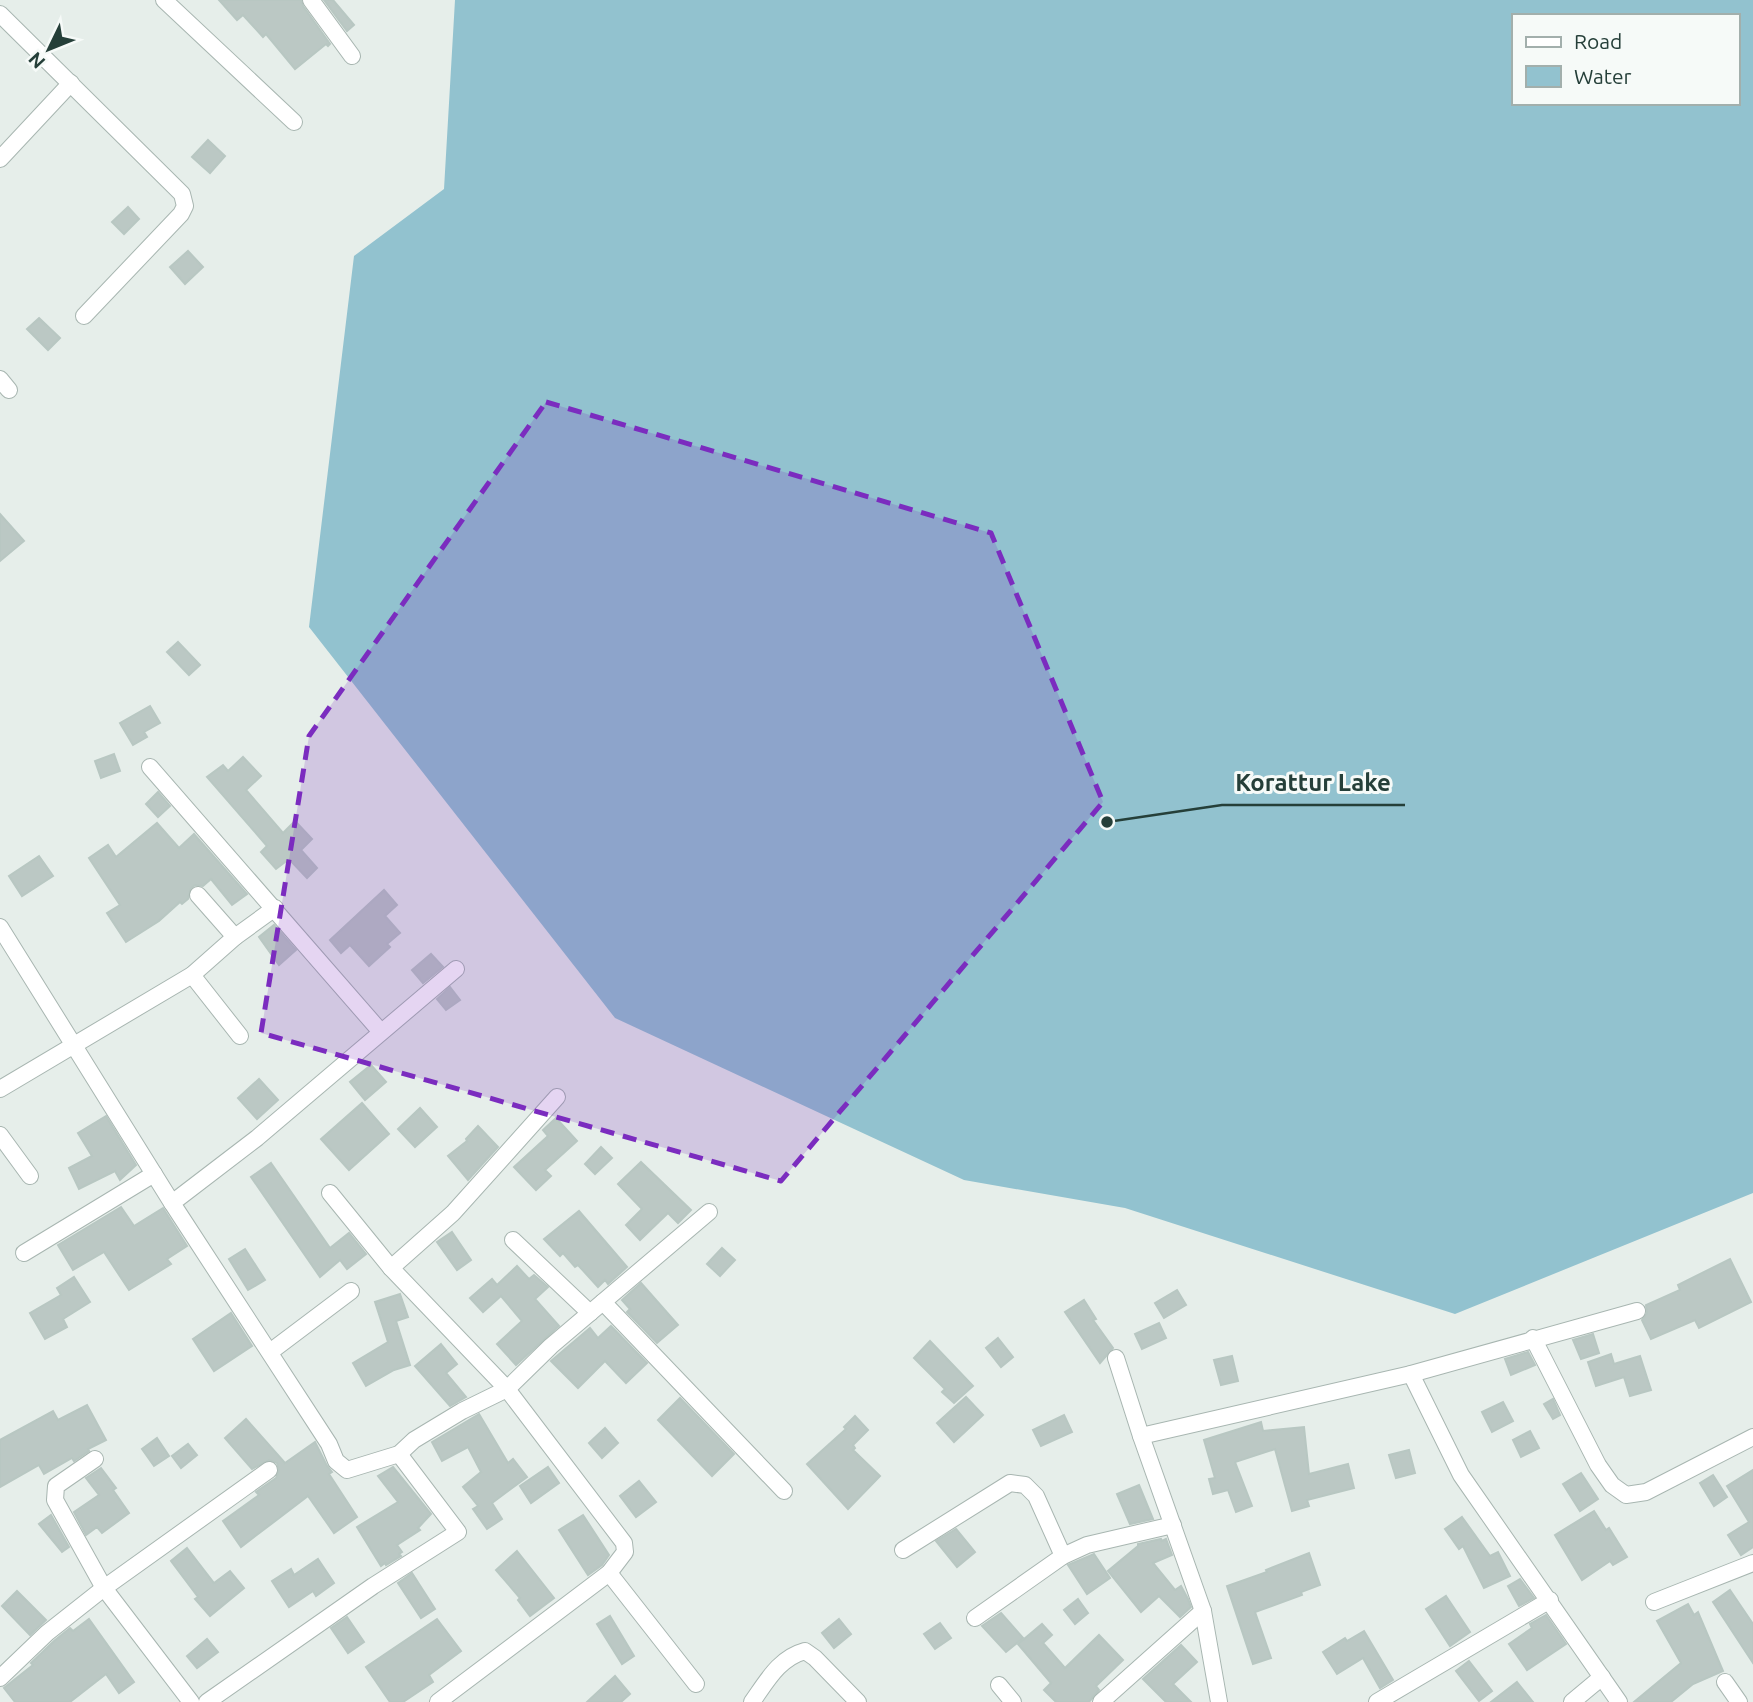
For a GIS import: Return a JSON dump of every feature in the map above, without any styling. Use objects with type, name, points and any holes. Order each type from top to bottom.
[{"type":"street","points":[[164,0],[294,122]]},
{"type":"street","points":[[311,0],[352,55]]},
{"type":"street","points":[[0,14],[182,194],[185,206],[181,214],[84,316]]},
{"type":"street","points":[[0,159],[71,83]]},
{"type":"street","points":[[150,766],[381,1032]]},
{"type":"street","points":[[198,895],[235,937]]},
{"type":"street","points":[[0,1089],[192,975],[235,937],[275,908]]},
{"type":"street","points":[[0,927],[172,1203],[329,1444],[336,1461],[347,1469],[399,1454],[414,1440],[462,1411],[507,1389],[551,1346],[709,1212]]},
{"type":"street","points":[[172,1203],[257,1138],[456,969]]},
{"type":"street","points":[[192,975],[240,1035]]},
{"type":"street","points":[[391,1268],[453,1213],[557,1097]]},
{"type":"street","points":[[0,1135],[30,1176]]},
{"type":"street","points":[[24,1253],[154,1174]]},
{"type":"street","points":[[330,1193],[391,1268],[507,1389],[624,1543],[625,1552],[610,1573],[438,1702]]},
{"type":"street","points":[[513,1240],[590,1313]]},
{"type":"street","points":[[270,1352],[351,1292]]},
{"type":"street","points":[[604,1302],[784,1491]]},
{"type":"street","points":[[1141,1436],[1411,1374],[1637,1311]]},
{"type":"street","points":[[1533,1338],[1598,1465],[1612,1485],[1626,1495],[1646,1492],[1753,1437]]},
{"type":"street","points":[[1116,1357],[1203,1611],[1219,1702]]},
{"type":"street","points":[[1411,1374],[1461,1475],[1619,1702]]},
{"type":"street","points":[[207,1702],[373,1586],[458,1532],[399,1454]]},
{"type":"street","points":[[96,1459],[56,1486],[55,1500],[104,1588],[191,1702]]},
{"type":"street","points":[[0,1678],[47,1633],[104,1588],[269,1470]]},
{"type":"street","points":[[903,1550],[1010,1483],[1025,1485],[1036,1496],[1063,1556]]},
{"type":"street","points":[[975,1618],[1063,1556],[1087,1545],[1173,1525]]},
{"type":"street","points":[[1654,1602],[1753,1563]]},
{"type":"street","points":[[610,1573],[696,1685]]},
{"type":"street","points":[[1377,1702],[1550,1600]]},
{"type":"street","points":[[1101,1702],[1203,1611]]},
{"type":"street","points":[[752,1702],[781,1662],[805,1651],[858,1702]]},
{"type":"street","points":[[1572,1702],[1602,1677]]},
{"type":"street","points":[[1725,1682],[1739,1702]]},
{"type":"street","points":[[999,1685],[1013,1702]]},
{"type":"highlighted area","points":[[546,402],[991,533],[1103,802],[781,1181],[261,1033],[309,736]]},
{"type":"water","points":[[455,0],[1753,0],[1753,1193],[1455,1314],[1125,1208],[964,1180],[615,1018],[309,627],[354,256],[444,189]]},
{"type":"building","points":[[219,0],[301,0],[330,44],[326,44],[295,69],[266,34],[263,37],[243,15],[237,20]]},
{"type":"building","points":[[324,0],[333,0],[354,25],[347,31]]},
{"type":"building","points":[[208,140],[225,156],[210,173],[192,157]]},
{"type":"building","points":[[128,207],[139,219],[124,234],[112,222]]},
{"type":"building","points":[[188,251],[203,267],[185,284],[170,267]]},
{"type":"building","points":[[39,318],[60,338],[48,350],[27,329]]},
{"type":"building","points":[[0,514],[24,541],[0,561]]},
{"type":"building","points":[[178,642],[200,665],[189,675],[167,652]]},
{"type":"building","points":[[150,706],[160,723],[144,732],[147,737],[133,745],[120,723]]},
{"type":"building","points":[[114,754],[120,771],[101,778],[95,761]]},
{"type":"building","points":[[243,757],[261,776],[246,790],[283,833],[295,821],[312,839],[301,850],[317,868],[307,878],[289,859],[276,869],[261,852],[267,846],[207,777],[223,765],[228,771]]},
{"type":"building","points":[[158,792],[170,806],[158,817],[146,804]]},
{"type":"building","points":[[157,823],[179,848],[194,834],[247,894],[232,905],[211,879],[203,886],[195,885],[191,888],[188,899],[182,904],[180,902],[159,921],[126,942],[107,913],[120,905],[89,858],[108,845],[116,857]]},
{"type":"building","points":[[39,856],[53,876],[22,896],[9,876]]},
{"type":"building","points":[[384,890],[397,905],[385,916],[400,933],[387,944],[390,947],[369,966],[350,945],[341,953],[330,940]]},
{"type":"building","points":[[274,925],[296,950],[279,965],[259,937]]},
{"type":"building","points":[[431,954],[443,967],[423,983],[412,970]]},
{"type":"building","points":[[450,987],[460,1000],[446,1010],[437,999]]},
{"type":"building","points":[[371,1065],[386,1082],[365,1100],[350,1082]]},
{"type":"building","points":[[259,1079],[278,1100],[257,1119],[238,1098]]},
{"type":"building","points":[[362,1103],[389,1134],[349,1170],[321,1139]]},
{"type":"building","points":[[420,1108],[437,1127],[415,1147],[398,1129]]},
{"type":"building","points":[[106,1116],[136,1165],[120,1180],[115,1171],[79,1189],[69,1168],[92,1156],[78,1133]]},
{"type":"building","points":[[556,1118],[577,1141],[545,1170],[551,1176],[536,1190],[514,1167],[548,1136],[543,1130]]},
{"type":"building","points":[[478,1126],[498,1147],[468,1180],[448,1156],[467,1141]]},
{"type":"building","points":[[601,1147],[612,1158],[595,1174],[585,1164]]},
{"type":"building","points":[[641,1162],[691,1210],[678,1223],[668,1213],[640,1240],[626,1225],[642,1209],[618,1184]]},
{"type":"building","points":[[271,1163],[330,1248],[349,1233],[366,1254],[347,1269],[340,1260],[320,1277],[251,1177]]},
{"type":"building","points":[[121,1207],[134,1226],[163,1208],[187,1246],[167,1259],[171,1264],[129,1290],[104,1252],[73,1270],[58,1245]]},
{"type":"building","points":[[579,1211],[627,1267],[608,1284],[605,1280],[598,1287],[578,1265],[575,1267],[563,1253],[560,1256],[544,1239]]},
{"type":"building","points":[[452,1232],[471,1260],[457,1270],[437,1242]]},
{"type":"building","points":[[722,1248],[735,1260],[720,1276],[707,1264]]},
{"type":"building","points":[[245,1249],[265,1280],[248,1290],[229,1259]]},
{"type":"building","points":[[1730,1259],[1751,1302],[1699,1328],[1695,1320],[1651,1339],[1642,1320],[1647,1313],[1646,1305],[1680,1290],[1678,1285]]},
{"type":"building","points":[[517,1266],[529,1279],[534,1275],[548,1287],[535,1299],[559,1326],[516,1365],[497,1344],[522,1321],[501,1296],[483,1312],[470,1298],[492,1279],[497,1285]]},
{"type":"building","points":[[74,1277],[90,1302],[63,1319],[67,1327],[45,1339],[30,1313],[61,1295],[57,1288]]},
{"type":"building","points":[[641,1283],[678,1325],[657,1343],[627,1312],[630,1309],[622,1300]]},
{"type":"building","points":[[1177,1290],[1186,1305],[1164,1318],[1155,1303]]},
{"type":"building","points":[[400,1294],[408,1317],[396,1321],[410,1365],[394,1370],[366,1386],[353,1363],[388,1342],[375,1302]]},
{"type":"building","points":[[1084,1300],[1096,1319],[1093,1320],[1113,1348],[1100,1363],[1065,1312]]},
{"type":"building","points":[[231,1313],[252,1346],[214,1371],[193,1339]]},
{"type":"building","points":[[1159,1323],[1166,1338],[1142,1349],[1135,1334]]},
{"type":"building","points":[[611,1326],[647,1363],[626,1383],[605,1361],[578,1388],[551,1361],[590,1328],[598,1338]]},
{"type":"building","points":[[1593,1334],[1599,1353],[1581,1359],[1573,1340]]},
{"type":"building","points":[[998,1338],[1013,1357],[1001,1367],[986,1348]]},
{"type":"building","points":[[930,1341],[973,1386],[954,1403],[942,1392],[945,1389],[914,1358]]},
{"type":"building","points":[[441,1344],[457,1364],[446,1373],[466,1397],[450,1406],[415,1366]]},
{"type":"building","points":[[1528,1352],[1535,1365],[1511,1375],[1505,1359]]},
{"type":"building","points":[[1611,1354],[1614,1364],[1640,1356],[1651,1390],[1630,1396],[1624,1377],[1596,1386],[1588,1362]]},
{"type":"building","points":[[1232,1356],[1238,1381],[1221,1385],[1214,1360]]},
{"type":"building","points":[[966,1397],[983,1415],[954,1442],[937,1423]]},
{"type":"building","points":[[680,1398],[734,1454],[712,1476],[658,1420]]},
{"type":"building","points":[[1553,1399],[1560,1415],[1553,1419],[1544,1404]]},
{"type":"building","points":[[1503,1402],[1513,1421],[1492,1432],[1482,1412]]},
{"type":"building","points":[[87,1405],[106,1440],[88,1449],[89,1451],[74,1461],[72,1458],[44,1474],[39,1465],[0,1487],[0,1440],[53,1411],[58,1420]]},
{"type":"building","points":[[479,1414],[508,1463],[513,1459],[527,1477],[492,1503],[502,1519],[487,1529],[473,1509],[478,1506],[463,1487],[481,1472],[468,1447],[442,1461],[432,1442]]},
{"type":"building","points":[[1064,1415],[1072,1432],[1041,1446],[1033,1430]]},
{"type":"building","points":[[855,1416],[868,1430],[853,1445],[853,1450],[880,1476],[848,1509],[807,1464],[846,1429],[844,1427]]},
{"type":"building","points":[[246,1419],[285,1463],[315,1442],[332,1472],[329,1474],[357,1517],[334,1533],[308,1496],[241,1547],[223,1521],[259,1495],[256,1492],[276,1478],[279,1470],[277,1463],[269,1460],[252,1469],[225,1438]]},
{"type":"building","points":[[1261,1422],[1263,1431],[1304,1427],[1309,1474],[1348,1464],[1354,1488],[1307,1500],[1309,1506],[1292,1511],[1275,1449],[1235,1462],[1252,1506],[1236,1512],[1228,1490],[1213,1494],[1209,1479],[1215,1478],[1204,1440]]},
{"type":"building","points":[[605,1428],[618,1443],[602,1458],[589,1443]]},
{"type":"building","points":[[1530,1431],[1539,1448],[1521,1457],[1513,1440]]},
{"type":"building","points":[[157,1438],[169,1456],[154,1466],[142,1449]]},
{"type":"building","points":[[188,1444],[197,1455],[181,1468],[172,1456]]},
{"type":"building","points":[[1409,1450],[1415,1473],[1396,1478],[1389,1455]]},
{"type":"building","points":[[393,1467],[431,1514],[418,1528],[420,1530],[397,1545],[402,1552],[399,1554],[401,1556],[381,1566],[357,1527],[398,1502],[378,1476]]},
{"type":"building","points":[[548,1467],[559,1483],[531,1503],[520,1486]]},
{"type":"building","points":[[101,1468],[116,1488],[113,1490],[129,1513],[102,1533],[97,1527],[86,1535],[74,1512],[99,1495],[86,1478]]},
{"type":"building","points":[[1753,1470],[1753,1547],[1741,1555],[1728,1535],[1749,1522],[1727,1486]]},
{"type":"building","points":[[1581,1473],[1598,1499],[1580,1511],[1563,1484]]},
{"type":"building","points":[[1713,1475],[1727,1497],[1714,1506],[1700,1483]]},
{"type":"building","points":[[639,1481],[656,1502],[636,1517],[620,1496]]},
{"type":"building","points":[[1139,1485],[1153,1519],[1130,1524],[1117,1494]]},
{"type":"building","points":[[1594,1511],[1606,1530],[1609,1528],[1627,1557],[1613,1565],[1610,1561],[1582,1580],[1555,1535]]},
{"type":"building","points":[[51,1515],[69,1547],[62,1552],[39,1524]]},
{"type":"building","points":[[583,1515],[609,1555],[602,1565],[588,1575],[559,1530]]},
{"type":"building","points":[[1462,1517],[1490,1556],[1498,1552],[1510,1576],[1484,1588],[1463,1546],[1459,1549],[1445,1529]]},
{"type":"building","points":[[956,1529],[975,1552],[957,1567],[936,1541]]},
{"type":"building","points":[[1166,1539],[1172,1555],[1153,1563],[1175,1590],[1181,1586],[1188,1599],[1191,1607],[1180,1617],[1159,1596],[1141,1612],[1108,1571],[1138,1544]]},
{"type":"building","points":[[187,1548],[214,1583],[230,1571],[244,1588],[210,1616],[195,1599],[198,1597],[171,1561]]},
{"type":"building","points":[[517,1551],[554,1598],[530,1616],[518,1600],[520,1598],[496,1570]]},
{"type":"building","points":[[1309,1553],[1320,1585],[1301,1592],[1302,1595],[1255,1612],[1271,1658],[1253,1664],[1227,1586]]},
{"type":"building","points":[[1094,1554],[1110,1578],[1087,1594],[1068,1565]]},
{"type":"building","points":[[318,1559],[334,1583],[316,1596],[313,1591],[289,1607],[272,1581],[291,1569],[294,1575]]},
{"type":"building","points":[[412,1573],[435,1609],[421,1618],[398,1583]]},
{"type":"building","points":[[1520,1579],[1534,1598],[1519,1606],[1508,1586]]},
{"type":"building","points":[[1730,1590],[1753,1624],[1753,1663],[1713,1602]]},
{"type":"building","points":[[17,1591],[46,1620],[30,1635],[2,1606]]},
{"type":"building","points":[[1446,1596],[1470,1632],[1450,1646],[1426,1609]]},
{"type":"building","points":[[1078,1599],[1088,1613],[1075,1624],[1064,1610]]},
{"type":"building","points":[[1688,1604],[1694,1615],[1698,1612],[1723,1671],[1693,1684],[1671,1702],[1634,1702],[1681,1663],[1657,1621]]},
{"type":"building","points":[[1001,1613],[1023,1638],[1006,1652],[982,1626]]},
{"type":"building","points":[[1546,1615],[1566,1644],[1527,1670],[1509,1644],[1532,1628],[1530,1624]]},
{"type":"building","points":[[610,1616],[634,1656],[622,1664],[597,1624]]},
{"type":"building","points":[[347,1617],[364,1642],[348,1653],[331,1628]]},
{"type":"building","points":[[89,1619],[134,1682],[119,1693],[106,1674],[70,1702],[15,1702],[4,1688],[33,1665],[31,1663],[70,1628],[73,1631]]},
{"type":"building","points":[[437,1619],[461,1651],[429,1675],[433,1682],[403,1702],[390,1702],[366,1667]]},
{"type":"building","points":[[839,1619],[851,1634],[834,1648],[822,1633]]},
{"type":"building","points":[[940,1623],[951,1638],[935,1649],[924,1634]]},
{"type":"building","points":[[1042,1624],[1052,1635],[1043,1643],[1065,1668],[1099,1635],[1123,1660],[1096,1686],[1099,1690],[1089,1702],[1056,1702],[1044,1690],[1051,1683],[1018,1644]]},
{"type":"building","points":[[1364,1631],[1393,1680],[1380,1688],[1363,1658],[1337,1674],[1323,1652],[1345,1638],[1347,1641]]},
{"type":"building","points":[[207,1639],[218,1652],[197,1668],[187,1656]]},
{"type":"building","points":[[1181,1645],[1197,1662],[1173,1684],[1191,1702],[1166,1702],[1143,1679]]},
{"type":"building","points":[[1469,1661],[1492,1691],[1479,1701],[1456,1671]]},
{"type":"building","points":[[615,1676],[630,1694],[621,1702],[587,1702]]},
{"type":"building","points":[[1517,1682],[1533,1702],[1491,1702]]},
{"type":"place","name":"Korattur Lake","points":[[1107,822]]}]
